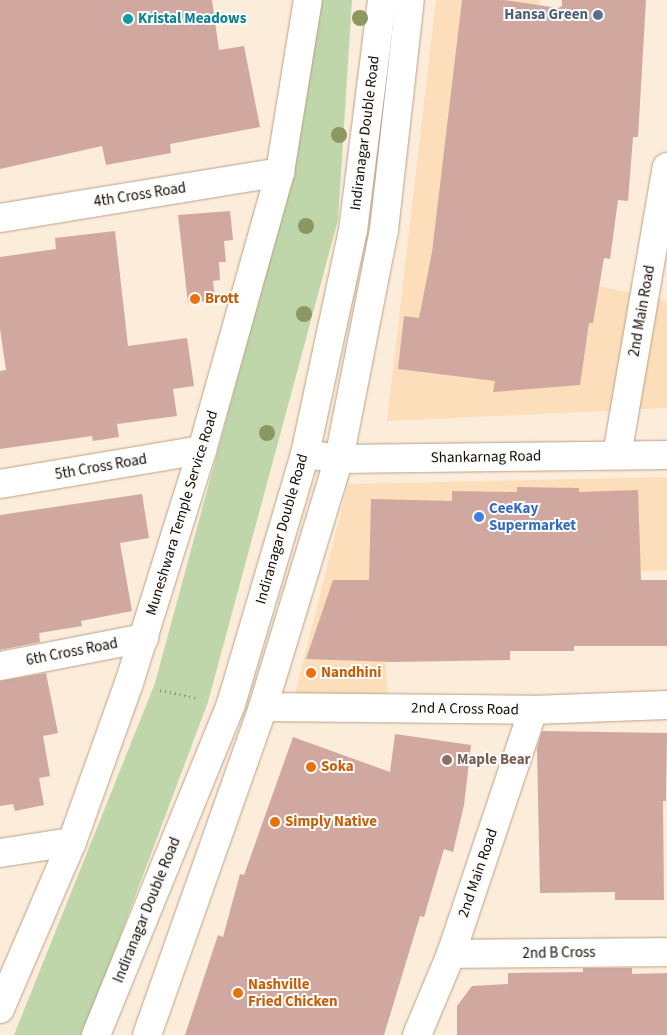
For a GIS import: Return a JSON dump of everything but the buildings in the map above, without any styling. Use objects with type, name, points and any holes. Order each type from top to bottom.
[{"type":"street","name":"Muneshwara Temple Service Road","points":[[0,1009],[72,842],[130,684],[202,450],[280,172],[308,0]]},
{"type":"street","name":"Indiranagar Double Road","points":[[96,1035],[231,704],[305,454],[353,230],[382,0]]},
{"type":"street","name":"Indiranagar Double Road","points":[[147,1035],[263,707],[339,460],[384,230],[410,0]]},
{"type":"street","name":"2nd Main Road","points":[[617,455],[667,167]]},
{"type":"street","name":"4th Cross Road","points":[[0,218],[280,172]]},
{"type":"street","name":"5th Cross Road","points":[[0,484],[202,450]]},
{"type":"street","name":"Shankarnag Road","points":[[305,454],[339,460],[667,454]]},
{"type":"street","name":"6th Cross Road","points":[[0,666],[144,638]]},
{"type":"street","name":"2nd A Cross Road","points":[[263,707],[533,710],[667,705]]},
{"type":"street","name":"2nd Main Road","points":[[417,1035],[450,954],[533,710]]},
{"type":"street","points":[[0,853],[72,842]]},
{"type":"street","name":"2nd B Cross","points":[[450,954],[667,952]]},
{"type":"path","points":[[130,684],[231,704]]},
{"type":"shaded area","points":[[436,0],[540,0],[514,267],[667,301],[667,408],[387,421]]},
{"type":"shaded area","points":[[667,477],[667,571],[380,575],[388,698],[295,694],[348,484]]},
{"type":"green space","points":[[316,0],[352,0],[338,220],[208,702],[83,1035],[14,1035],[155,683],[284,206]]},
{"type":"place","name":"Hansa Green","points":[[598,15]]},
{"type":"place","name":"Kristal Meadows","points":[[128,19]]},
{"type":"place","name":"Brott","points":[[195,299]]},
{"type":"place","name":"CeeKay Supermarket","points":[[479,517]]},
{"type":"place","name":"Nandhini","points":[[311,673]]},
{"type":"place","name":"Maple Bear","points":[[447,760]]},
{"type":"place","name":"Soka","points":[[311,767]]},
{"type":"place","name":"Simply Native","points":[[275,822]]},
{"type":"place","name":"Nashville Fried Chicken","points":[[238,993]]}]
